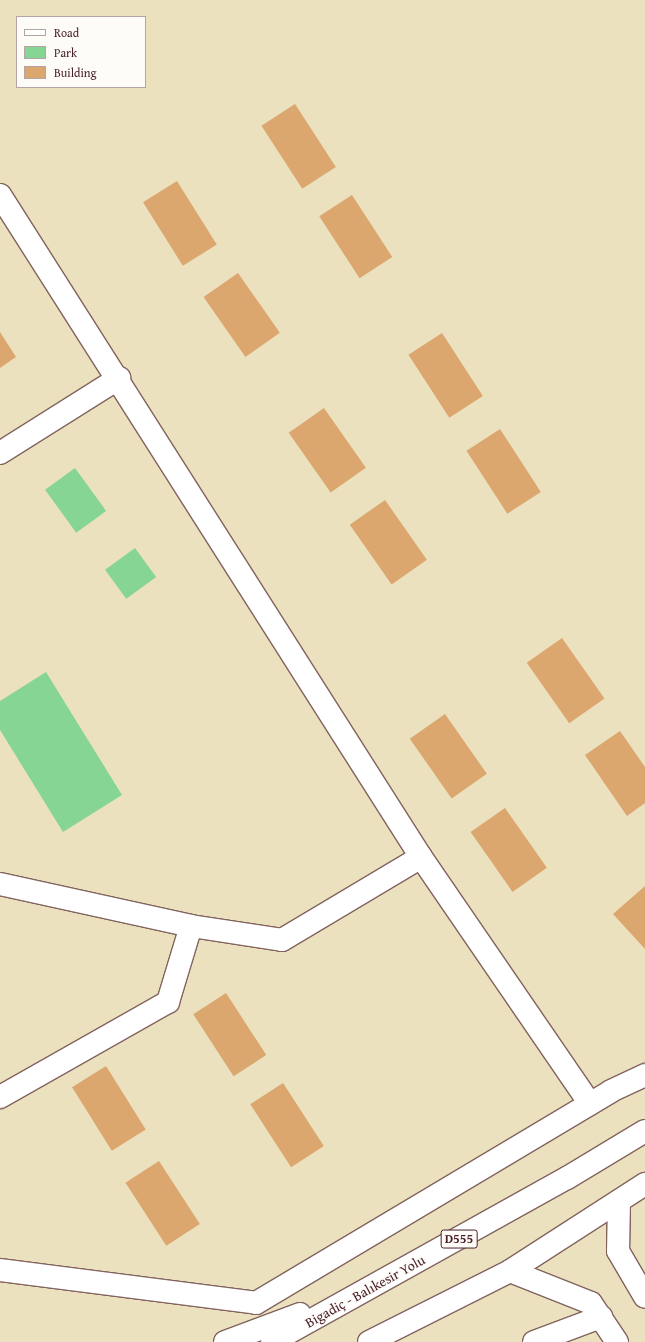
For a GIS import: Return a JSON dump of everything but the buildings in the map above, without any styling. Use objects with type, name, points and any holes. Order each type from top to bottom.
[{"type":"main road","points":[[0,195],[119,378],[422,857],[590,1104]]},
{"type":"main road","points":[[0,453],[119,378]]},
{"type":"main road","points":[[0,884],[191,926],[282,940],[422,857]]},
{"type":"main road","points":[[0,1097],[168,1002],[191,926]]},
{"type":"main road","points":[[0,1270],[256,1303],[590,1104],[645,1075]]},
{"type":"main road","name":"Bigadiç - Balıkesir Yolu","points":[[272,1342],[436,1252],[645,1131]]},
{"type":"main road","points":[[395,1342],[510,1271],[645,1184]]},
{"type":"main road","points":[[619,1201],[618,1250],[645,1297]]},
{"type":"main road","points":[[225,1342],[316,1308],[436,1252]]},
{"type":"main road","points":[[369,1342],[510,1271],[591,1303],[616,1341]]},
{"type":"main road","points":[[534,1342],[601,1317]]},
{"type":"green space","points":[[75,468],[106,511],[76,533],[45,490]]},
{"type":"green space","points":[[135,548],[156,577],[126,599],[105,570]]},
{"type":"green space","points":[[46,672],[122,795],[63,832],[0,730],[0,701]]}]
